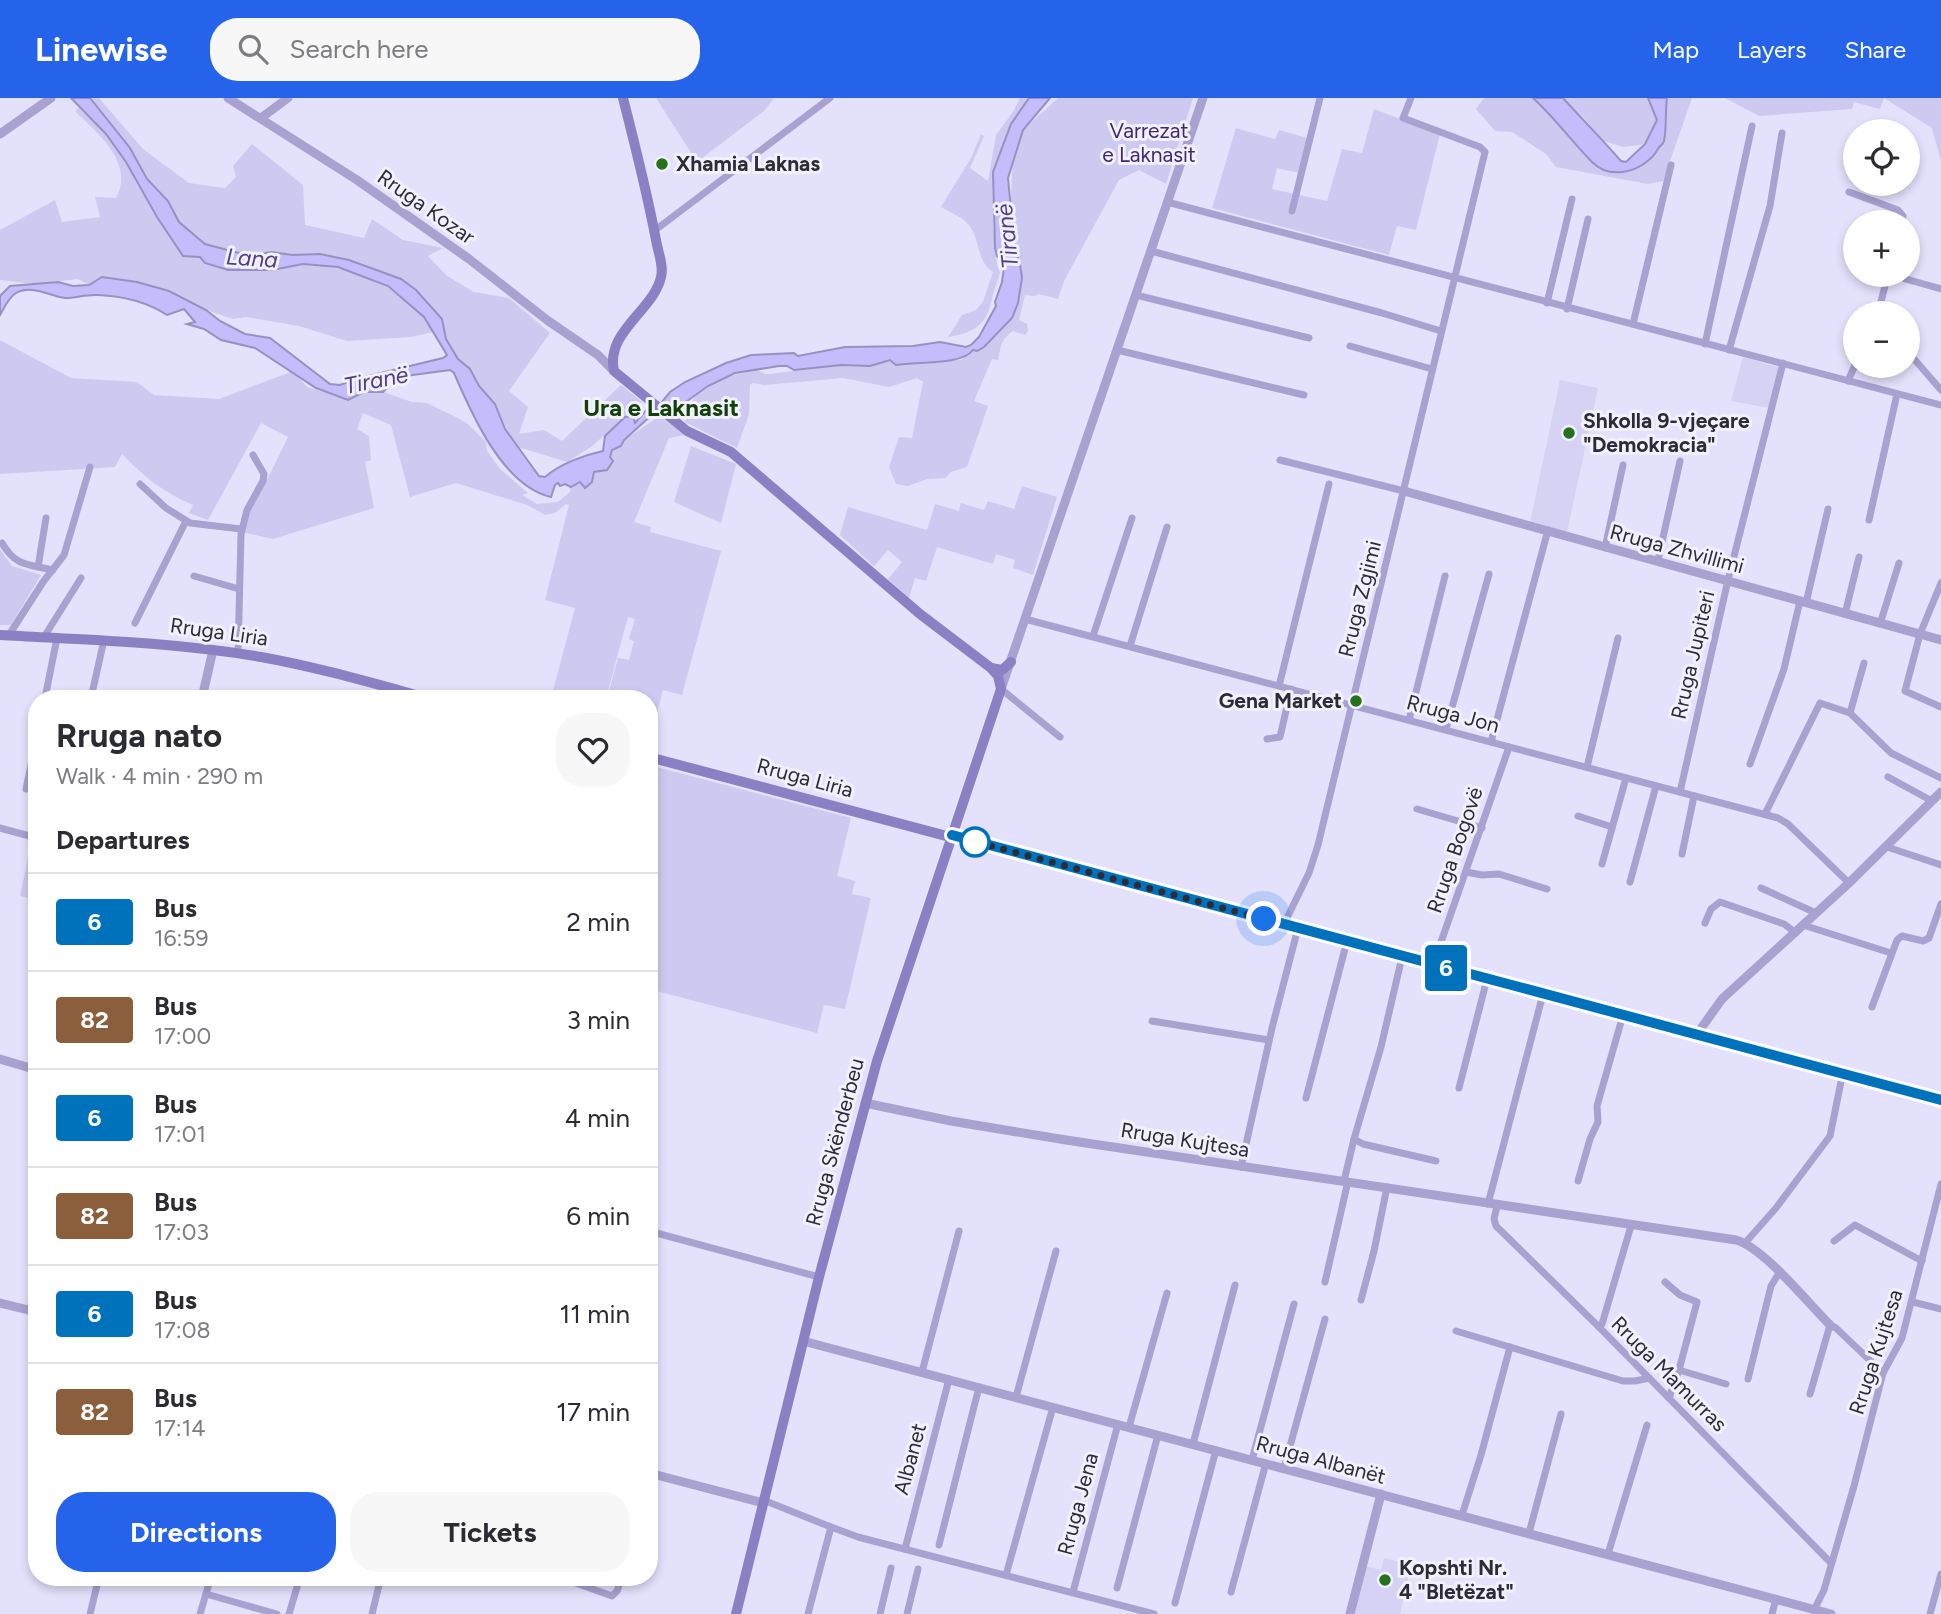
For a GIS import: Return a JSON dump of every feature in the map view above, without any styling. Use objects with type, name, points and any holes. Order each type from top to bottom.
[{"type":"main road","points":[[623,98],[662,270],[660,279],[615,348],[612,356],[616,374],[687,431],[731,452],[920,614],[991,668],[998,676],[1001,689]]},
{"type":"main road","name":"Rruga Liria","points":[[5,635],[104,640],[213,650],[300,665],[396,690]]},
{"type":"main road","points":[[991,668],[1002,670],[1011,662]]},
{"type":"main road","name":"Rruga Skënderbeu","points":[[736,1614],[803,1340],[865,1103],[1001,689]]},
{"type":"main road","name":"Rruga Liria","points":[[658,759],[952,835],[1941,1100]]},
{"type":"street","points":[[0,134],[51,98]]},
{"type":"street","name":"Rruga Kozar","points":[[228,98],[407,215],[598,355],[616,374]]},
{"type":"street","points":[[261,118],[288,98]]},
{"type":"street","points":[[654,231],[830,98]]},
{"type":"street","points":[[1060,737],[1001,689],[1203,98]]},
{"type":"street","points":[[1292,211],[1320,98]]},
{"type":"street","name":"Rruga Zgjimi","points":[[1284,924],[1309,873],[1353,706],[1485,152],[1480,147],[1403,118],[1411,98]]},
{"type":"street","points":[[1705,344],[1752,126]]},
{"type":"street","points":[[1729,350],[1770,206],[1782,133]]},
{"type":"street","points":[[1633,324],[1671,165]]},
{"type":"street","points":[[1860,196],[1898,210]]},
{"type":"street","points":[[1547,303],[1572,199]]},
{"type":"street","points":[[1167,202],[1941,405]]},
{"type":"street","points":[[1567,309],[1588,219]]},
{"type":"street","points":[[1151,251],[1441,331]]},
{"type":"street","points":[[1920,283],[1941,289]]},
{"type":"street","points":[[1136,295],[1309,338]]},
{"type":"street","points":[[1350,346],[1432,369]]},
{"type":"street","points":[[598,355],[608,354],[615,348]]},
{"type":"street","points":[[1117,350],[1304,396]]},
{"type":"street","name":"Rruga Jupiteri","points":[[1680,792],[1728,580],[1783,363]]},
{"type":"street","points":[[1920,366],[1941,390]]},
{"type":"street","points":[[1869,520],[1897,394]]},
{"type":"street","points":[[238,654],[241,529],[264,474],[253,455]]},
{"type":"street","points":[[1280,460],[1404,491]]},
{"type":"street","points":[[1658,560],[1680,461]]},
{"type":"street","points":[[1605,548],[1623,465]]},
{"type":"street","points":[[5,635],[61,561],[90,467]]},
{"type":"street","points":[[140,484],[166,508],[186,521],[199,526],[241,529]]},
{"type":"street","points":[[1279,686],[1329,484]]},
{"type":"street","name":"Rruga Zhvillimi","points":[[1404,491],[1941,640]]},
{"type":"street","points":[[1750,764],[1784,668],[1828,509]]},
{"type":"street","points":[[38,567],[46,518]]},
{"type":"street","points":[[1093,636],[1132,518]]},
{"type":"street","points":[[135,623],[186,521]]},
{"type":"street","points":[[1130,646],[1167,527]]},
{"type":"street","points":[[1491,742],[1548,530]]},
{"type":"street","points":[[2,543],[15,560],[52,570]]},
{"type":"street","points":[[1845,614],[1859,557]]},
{"type":"street","points":[[1881,624],[1899,563]]},
{"type":"street","points":[[1446,729],[1489,574]]},
{"type":"street","points":[[194,576],[239,589]]},
{"type":"street","points":[[1409,720],[1446,576]]},
{"type":"street","points":[[44,637],[81,578]]},
{"type":"street","points":[[1941,583],[1920,634],[1905,691],[1941,707]]},
{"type":"street","name":"Rruga Jon","points":[[1025,619],[1778,818],[1788,824],[1849,883]]},
{"type":"street","points":[[47,690],[57,638]]},
{"type":"street","points":[[1587,767],[1618,638]]},
{"type":"street","points":[[93,690],[104,640]]},
{"type":"street","points":[[204,690],[213,650]]},
{"type":"street","points":[[1850,713],[1864,663]]},
{"type":"street","points":[[1266,739],[1280,737],[1292,689]]},
{"type":"street","points":[[1765,814],[1818,705],[1823,703],[1850,713],[1891,753],[1941,778]]},
{"type":"street","name":"Rruga Bogovë","points":[[1433,965],[1509,747]]},
{"type":"street","points":[[1888,777],[1932,801]]},
{"type":"street","points":[[1602,864],[1626,778]]},
{"type":"street","points":[[26,789],[28,780]]},
{"type":"street","points":[[1630,882],[1656,786]]},
{"type":"street","points":[[1697,1034],[1722,999],[1849,883],[1941,792]]},
{"type":"street","points":[[1682,853],[1694,796]]},
{"type":"street","points":[[1417,809],[1482,828]]},
{"type":"street","points":[[1578,816],[1612,827]]},
{"type":"street","points":[[0,828],[28,836]]},
{"type":"street","points":[[1887,847],[1941,865]]},
{"type":"street","points":[[1466,872],[1482,876],[1500,874],[1547,889]]},
{"type":"street","points":[[1761,888],[1816,913]]},
{"type":"street","points":[[1705,923],[1711,909],[1720,902],[1784,924],[1796,933]]},
{"type":"street","points":[[1872,1007],[1897,940],[1902,936],[1923,941],[1929,938],[1941,904]]},
{"type":"street","points":[[1804,925],[1891,953]]},
{"type":"street","points":[[1241,1167],[1269,1040],[1298,928]]},
{"type":"street","points":[[1306,1098],[1347,942]]},
{"type":"street","points":[[1325,1282],[1354,1139],[1381,1047],[1402,957]]},
{"type":"street","points":[[1459,1088],[1487,979]]},
{"type":"street","points":[[1493,1205],[1542,994]]},
{"type":"street","points":[[1578,1181],[1590,1139],[1598,1122],[1597,1106],[1623,1015]]},
{"type":"street","points":[[1152,1021],[1269,1040]]},
{"type":"street","points":[[0,1059],[28,1067]]},
{"type":"street","points":[[1843,1072],[1830,1136],[1776,1208],[1745,1243],[1883,1373]]},
{"type":"street","name":"Rruga Kujtesa","points":[[865,1103],[976,1125],[1745,1243]]},
{"type":"street","points":[[1354,1139],[1363,1144],[1436,1161]]},
{"type":"street","name":"Rruga Kujtesa","points":[[1814,1609],[1824,1590],[1883,1373],[1902,1338],[1913,1302],[1941,1184]]},
{"type":"street","points":[[1361,1300],[1387,1187]]},
{"type":"street","name":"Rruga Mamurras","points":[[1493,1205],[1496,1226],[1830,1563]]},
{"type":"street","points":[[1833,1241],[1855,1225],[1922,1261]]},
{"type":"street","points":[[1599,1327],[1606,1313],[1631,1226]]},
{"type":"street","points":[[922,1372],[959,1231]]},
{"type":"street","points":[[658,1233],[819,1277]]},
{"type":"street","points":[[1016,1397],[1056,1251]]},
{"type":"street","points":[[1748,1379],[1771,1286],[1779,1273]]},
{"type":"street","points":[[1665,1282],[1680,1295],[1697,1302],[1669,1398]]},
{"type":"street","points":[[1193,1444],[1235,1285]]},
{"type":"street","points":[[1129,1427],[1167,1293]]},
{"type":"street","points":[[1913,1302],[1941,1309]]},
{"type":"street","points":[[0,1303],[28,1310]]},
{"type":"street","points":[[1252,1460],[1294,1304]]},
{"type":"street","points":[[1284,1468],[1325,1319]]},
{"type":"street","points":[[1810,1394],[1830,1325]]},
{"type":"street","points":[[1456,1331],[1623,1381],[1649,1378]]},
{"type":"street","name":"Rruga Albanët","points":[[803,1340],[1828,1614]]},
{"type":"street","points":[[1462,1515],[1510,1346]]},
{"type":"street","points":[[1679,1370],[1726,1384]]},
{"type":"street","name":"Albanet","points":[[905,1549],[949,1379]]},
{"type":"street","points":[[939,1545],[979,1387]]},
{"type":"street","points":[[1006,1575],[1053,1407]]},
{"type":"street","points":[[1528,1533],[1561,1414]]},
{"type":"street","name":"Rruga Jena","points":[[1073,1592],[1118,1424]]},
{"type":"street","points":[[1608,1554],[1647,1425]]},
{"type":"street","points":[[1117,1588],[1158,1435]]},
{"type":"street","points":[[1175,1603],[1216,1450]]},
{"type":"street","points":[[1231,1592],[1266,1463]]},
{"type":"street","points":[[658,1475],[763,1501],[858,1537],[1154,1614]]},
{"type":"street","points":[[1350,1614],[1381,1494]]},
{"type":"street","points":[[808,1614],[831,1527]]},
{"type":"street","points":[[880,1614],[891,1568]]},
{"type":"street","points":[[907,1614],[918,1569]]},
{"type":"street","points":[[1930,1614],[1941,1574]]},
{"type":"street","points":[[90,1614],[97,1586]]},
{"type":"street","points":[[200,1614],[208,1586]]},
{"type":"street","points":[[289,1614],[297,1586]]},
{"type":"street","points":[[372,1614],[380,1586]]},
{"type":"street","points":[[584,1586],[612,1596],[619,1586]]},
{"type":"street","points":[[206,1594],[277,1614]]},
{"type":"street","points":[[1772,1614],[1776,1599]]},
{"type":"shaded area","points":[[1743,357],[1780,368],[1769,408],[1731,401]]},
{"type":"shaded area","name":"Shkolla 9-vjeçare \"Demokracia\"","points":[[1560,380],[1598,388],[1567,532],[1530,523]]},
{"type":"shaded area","name":"Kopshti Nr. 4 \"Bletëzat\"","points":[[1384,1558],[1411,1565],[1400,1614],[1353,1614],[1366,1566],[1381,1570]]},
{"type":"green space","points":[[90,98],[99,98],[143,149],[189,183],[225,188],[236,177],[233,166],[252,144],[303,185],[305,225],[364,238],[372,219],[403,240],[443,248],[428,256],[447,276],[474,292],[509,298],[550,333],[509,391],[528,407],[519,434],[544,430],[562,441],[621,385],[642,402],[591,447],[567,462],[518,447],[505,429],[495,404],[479,386],[470,369],[458,359],[446,339],[441,319],[416,290],[401,279],[349,260],[320,254],[293,255],[271,252],[250,256],[205,244],[179,222],[168,201],[147,179],[130,148]]},
{"type":"green space","points":[[656,98],[774,98],[764,111],[697,162]]},
{"type":"green space","points":[[1020,98],[1029,98],[1011,124],[993,172],[993,225],[1000,272],[991,304],[980,325],[948,337],[962,315],[976,310],[983,302],[993,272],[983,261],[971,227],[941,207],[971,158],[981,134],[984,136],[970,168],[988,181],[996,135]]},
{"type":"green space","name":"Varrezat e Laknasit","points":[[1058,98],[1193,98],[1166,184],[1139,170],[1119,180],[1064,281],[1058,299],[1039,294],[1025,295],[1019,320],[1027,324],[1028,331],[1025,335],[1013,331],[1006,337],[998,360],[992,359],[974,401],[988,406],[967,467],[951,472],[945,478],[927,479],[908,486],[896,484],[889,467],[899,437],[912,438],[923,382],[917,378],[889,387],[843,378],[764,385],[753,383],[750,385],[749,414],[737,448],[685,422],[692,403],[705,387],[741,374],[758,370],[769,374],[841,365],[870,366],[890,360],[896,365],[915,362],[929,364],[945,359],[961,360],[973,350],[984,347],[1012,318],[1020,296],[1020,265],[1009,233],[1013,157],[1023,130]]},
{"type":"green space","points":[[1484,98],[1533,98],[1592,161],[1609,169],[1620,170],[1632,169],[1642,164],[1657,148],[1666,125],[1667,98],[1692,98],[1663,181],[1648,184],[1556,167],[1546,154],[1512,132],[1495,131],[1476,109]]},
{"type":"green space","points":[[1563,98],[1648,98],[1658,120],[1647,141],[1641,145],[1623,147],[1601,140],[1584,118]]},
{"type":"green space","points":[[1725,98],[1884,98],[1880,109],[1854,102],[1852,109],[1759,116]]},
{"type":"green space","points":[[1884,98],[1941,98],[1941,161],[1932,128]]},
{"type":"green space","points":[[79,108],[106,134],[126,162],[137,184],[190,257],[270,269],[302,265],[325,266],[362,275],[395,292],[423,317],[434,332],[411,337],[347,341],[299,326],[246,317],[233,319],[206,310],[169,291],[137,282],[102,277],[89,285],[78,279],[34,284],[0,280],[0,230],[55,200],[62,222],[100,217],[95,197],[116,198],[121,185],[117,161],[103,139],[75,111]]},
{"type":"green space","points":[[1374,109],[1440,134],[1416,230],[1397,226],[1389,255],[1212,208],[1236,128],[1275,139],[1279,130],[1307,138],[1299,173],[1277,168],[1272,189],[1327,201],[1342,149],[1362,153]]},
{"type":"green space","points":[[0,340],[71,378],[137,382],[154,395],[219,399],[293,371],[307,387],[348,400],[364,392],[383,392],[412,402],[427,403],[468,424],[486,442],[487,451],[500,469],[528,493],[522,495],[537,504],[558,502],[570,492],[571,485],[580,482],[585,488],[592,482],[612,450],[660,416],[684,435],[669,438],[634,522],[651,527],[650,532],[721,551],[682,695],[663,690],[658,709],[658,690],[609,690],[618,658],[629,660],[634,641],[629,639],[635,619],[628,617],[608,690],[553,690],[575,608],[545,600],[569,505],[545,515],[527,505],[456,483],[410,497],[391,425],[363,413],[357,429],[369,436],[371,460],[365,462],[374,508],[273,539],[242,532],[257,493],[268,478],[288,437],[261,423],[208,520],[189,513],[193,505],[154,483],[122,454],[115,467],[0,474]]},
{"type":"green space","points":[[691,446],[736,464],[721,523],[674,502]]},
{"type":"green space","points":[[1022,486],[1057,497],[1033,575],[1013,568],[1015,560],[996,554],[993,564],[937,547],[926,581],[915,578],[909,598],[888,579],[902,562],[888,550],[874,566],[840,535],[848,507],[927,530],[935,504],[959,511],[961,503],[984,510],[988,501],[1014,509]]},
{"type":"green space","points":[[0,549],[12,566],[41,575],[11,625],[0,625]]},
{"type":"green space","points":[[658,767],[851,818],[837,876],[855,881],[852,894],[871,898],[845,1009],[824,1005],[817,1033],[658,991]]},
{"type":"green space","points":[[28,859],[28,898],[20,896]]},
{"type":"water","points":[[71,98],[90,98],[130,148],[147,179],[168,201],[179,222],[205,244],[250,256],[271,252],[293,255],[320,254],[349,260],[401,279],[416,290],[442,319],[446,339],[458,359],[470,369],[479,386],[495,404],[505,429],[539,476],[545,477],[572,461],[603,451],[605,436],[625,417],[633,416],[635,423],[649,407],[655,412],[624,440],[621,446],[612,450],[610,457],[613,461],[607,470],[594,472],[592,482],[585,488],[580,482],[571,487],[565,484],[560,486],[558,483],[551,497],[518,479],[504,464],[480,428],[454,373],[450,370],[398,377],[383,392],[364,392],[348,400],[316,388],[255,348],[221,340],[204,329],[187,324],[195,322],[184,309],[167,315],[143,303],[125,298],[94,295],[65,298],[28,290],[13,295],[0,315],[0,296],[10,286],[58,282],[73,286],[89,285],[102,277],[137,282],[169,291],[245,334],[270,338],[330,384],[340,385],[447,355],[424,317],[388,286],[338,267],[303,264],[272,270],[228,270],[205,263],[200,257],[183,256],[126,162],[106,134]]},
{"type":"water","name":"Tiranë","points":[[1029,98],[1050,98],[1023,130],[1008,178],[1011,209],[1009,233],[1022,278],[1018,303],[1012,318],[984,347],[949,361],[896,365],[890,360],[870,366],[841,365],[794,370],[779,366],[735,373],[670,410],[661,403],[670,392],[685,382],[751,355],[794,353],[798,356],[845,347],[913,346],[940,342],[966,347],[971,345],[979,337],[996,306],[1005,261],[997,256],[995,248],[993,172],[1011,124]]},
{"type":"water","points":[[1533,98],[1563,98],[1621,161],[1626,162],[1645,144],[1657,120],[1648,98],[1667,98],[1664,141],[1653,156],[1637,168],[1609,171],[1592,162]]},
{"type":"bus line","name":"6","points":[[952,835],[1941,1100]]},
{"type":"place","name":"Xhamia Laknas","points":[[662,164]]},
{"type":"place","name":"Shkolla 9-vjeçare \"Demokracia\"","points":[[1569,433]]},
{"type":"place","name":"Gena Market","points":[[1356,701]]},
{"type":"place","name":"Kopshti Nr. 4 \"Bletëzat\"","points":[[1385,1580]]},
{"type":"district","name":"Ura e Laknasit","points":[[661,408]]},
{"type":"route","points":[[975,842],[965,839],[1264,919]]},
{"type":"water label","name":"Lana","points":[[252,258]]}]
